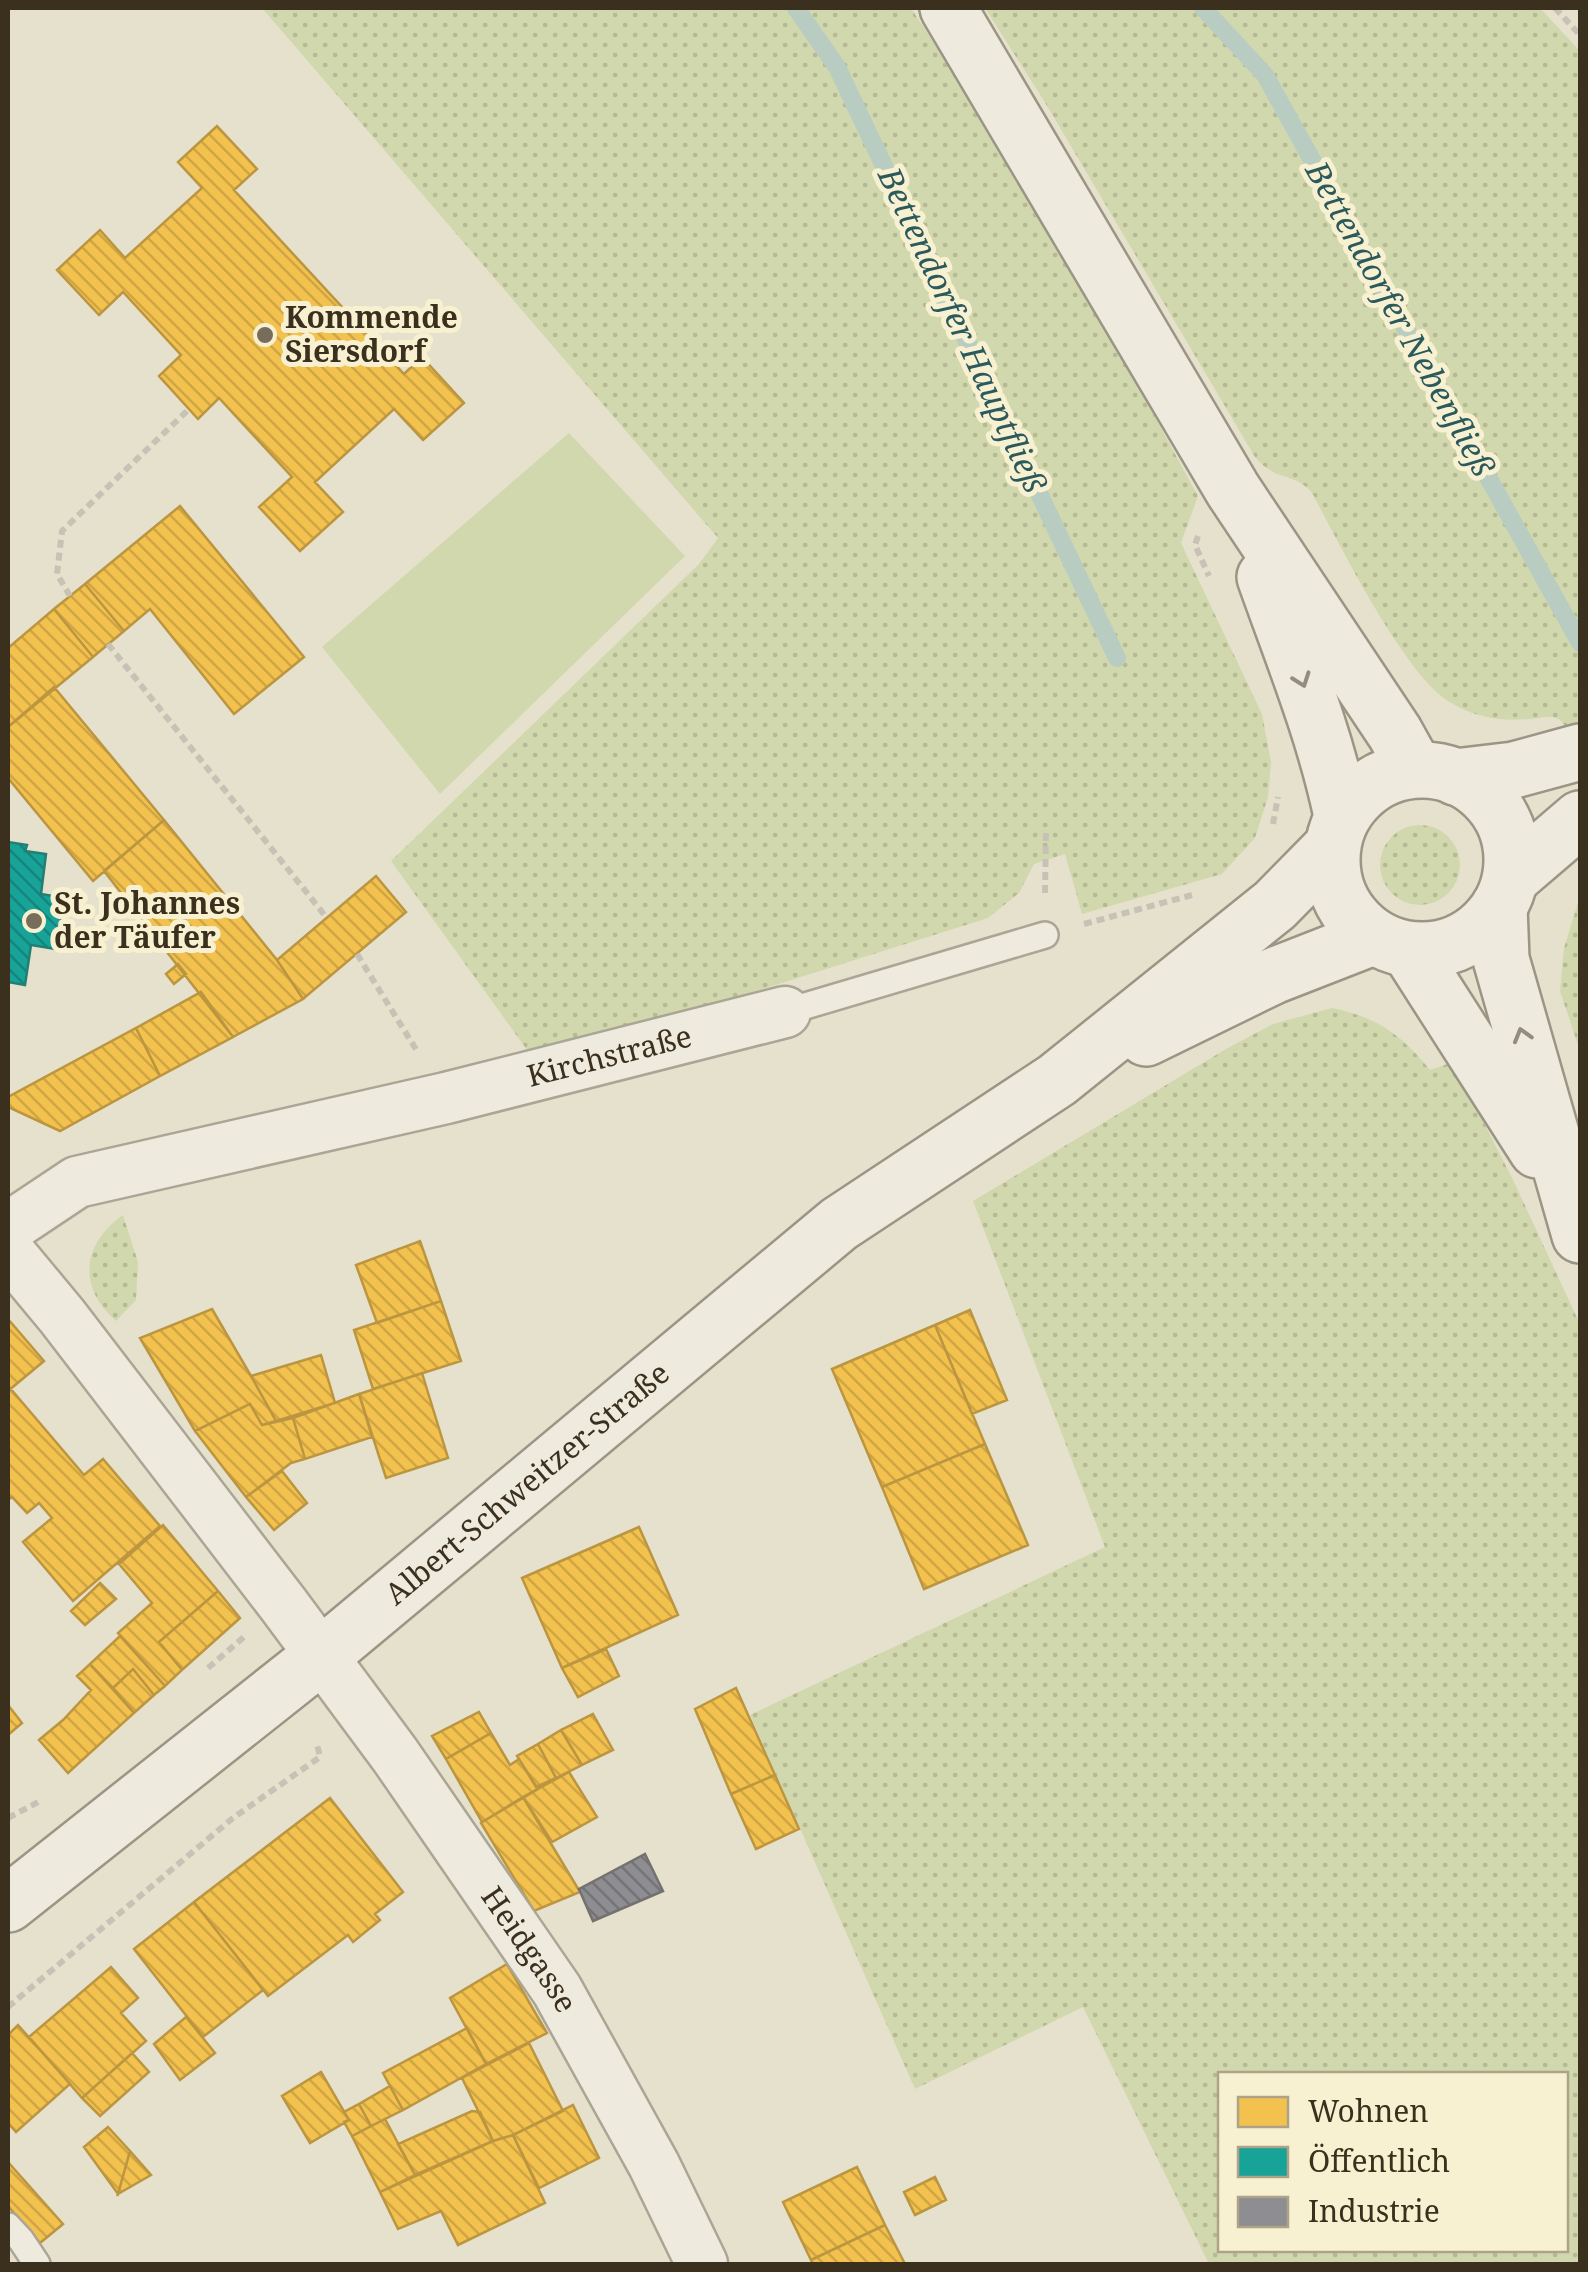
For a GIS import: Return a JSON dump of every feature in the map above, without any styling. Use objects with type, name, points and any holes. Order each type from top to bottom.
[{"type":"main road","points":[[948,8],[1232,490],[1395,733],[1435,773],[1482,791],[1502,818],[1513,858],[1505,892],[1500,959],[1574,1216]]},
{"type":"main road","points":[[1232,490],[1311,704],[1337,831],[1333,882],[1343,906],[1391,944],[1574,1216]]},
{"type":"main road","points":[[1337,831],[1368,786],[1384,778],[1514,770],[1580,752]]},
{"type":"main road","points":[[1391,944],[1451,946],[1468,938],[1505,892],[1580,819]]},
{"type":"main road","name":"Albert-Schweitzer-Straße","points":[[8,1904],[321,1656],[840,1224],[1057,1080],[1275,905],[1337,831]]},
{"type":"main road","name":"Albert-Schweitzer-Straße","points":[[1057,1080],[1273,976],[1391,944]]},
{"type":"street","name":"Kirchstraße","points":[[8,1228],[76,1182],[446,1098],[785,1012]]},
{"type":"street","points":[[8,1251],[196,1488],[321,1656]]},
{"type":"street","name":"Heidgasse","points":[[321,1656],[396,1755],[557,1990],[654,2165],[702,2264]]},
{"type":"lane","name":"Kirchstraße","points":[[785,1012],[1045,935]]},
{"type":"lane","points":[[8,2226],[36,2264]]},
{"type":"path","points":[[1555,8],[1580,35]]},
{"type":"path","points":[[70,596],[58,574],[62,530],[190,409]]},
{"type":"path","points":[[108,644],[326,918]]},
{"type":"path","points":[[1046,832],[1045,935],[1198,893]]},
{"type":"path","points":[[357,954],[446,1098]]},
{"type":"green space","points":[[262,8],[911,8],[1060,249],[1198,496],[1181,543],[1262,714],[1271,762],[1268,797],[1255,838],[1222,874],[1082,914],[1065,854],[1034,864],[1019,893],[988,918],[535,1061],[391,861],[699,564],[718,538]]},
{"type":"green space","points":[[985,8],[1540,8],[1580,51],[1580,729],[1569,733],[1553,717],[1487,717],[1448,701],[1430,686],[1373,605],[1312,493],[1299,482],[1262,465],[1255,457]]},
{"type":"green space","points":[[569,433],[685,556],[440,794],[322,647]]},
{"type":"green space","points":[[1420,825],[1435,828],[1448,837],[1457,850],[1457,880],[1448,893],[1435,902],[1420,905],[1405,902],[1392,893],[1383,880],[1380,865],[1383,850],[1392,837],[1405,828]]},
{"type":"green space","points":[[1580,896],[1580,1051],[1560,991],[1564,948]]},
{"type":"green space","points":[[1332,1008],[1387,1029],[1430,1070],[1453,1062],[1580,1324],[1580,2264],[1209,2264],[1083,2007],[915,2089],[750,1715],[1105,1547],[973,1201],[1273,1024]]},
{"type":"green space","points":[[123,1215],[138,1262],[136,1300],[116,1321],[95,1294],[90,1266],[99,1239]]},
{"type":"building: Wohnen","name":"Kommende Siersdorf","points":[[217,126],[257,169],[234,190],[404,374],[422,357],[464,403],[423,440],[394,409],[315,482],[343,512],[300,551],[259,507],[292,477],[219,398],[198,419],[159,376],[181,355],[123,292],[99,315],[57,270],[100,230],[125,258],[202,188],[178,162]]},
{"type":"building: Wohnen","points":[[180,506],[304,657],[234,714],[150,609],[124,631],[85,584]]},
{"type":"building: Wohnen","points":[[85,584],[124,631],[93,657],[54,609]]},
{"type":"building: Wohnen","points":[[54,609],[93,657],[8,727],[8,648]]},
{"type":"building: Wohnen","points":[[54,687],[164,820],[93,881],[8,778],[8,727]]},
{"type":"building: Wohnen","points":[[164,820],[277,960],[303,999],[233,1037],[104,871]]},
{"type":"building: Wohnen","points":[[376,876],[406,912],[303,999],[277,960]]},
{"type":"building: Wohnen","points":[[178,964],[186,974],[174,984],[166,974]]},
{"type":"building: Wohnen","points":[[201,992],[233,1037],[160,1076],[136,1028]]},
{"type":"building: Wohnen","points":[[136,1028],[160,1076],[60,1131],[8,1107],[8,1097]]},
{"type":"building: Wohnen","points":[[420,1241],[441,1301],[377,1323],[356,1265]]},
{"type":"building: Wohnen","points":[[441,1301],[461,1361],[373,1389],[354,1330]]},
{"type":"building: Wohnen","points":[[212,1309],[276,1421],[262,1425],[250,1404],[195,1431],[140,1338]]},
{"type":"building: Wohnen","points":[[970,1310],[1007,1400],[972,1414],[935,1325]]},
{"type":"building: Wohnen","points":[[8,1319],[44,1361],[8,1391]]},
{"type":"building: Wohnen","points":[[935,1325],[985,1444],[882,1487],[832,1369]]},
{"type":"building: Wohnen","points":[[321,1355],[335,1403],[276,1421],[251,1376]]},
{"type":"building: Wohnen","points":[[422,1373],[448,1458],[386,1478],[359,1394]]},
{"type":"building: Wohnen","points":[[10,1388],[84,1475],[103,1459],[160,1526],[73,1601],[23,1542],[52,1518],[39,1503],[27,1513],[12,1497],[8,1500]]},
{"type":"building: Wohnen","points":[[359,1394],[372,1437],[305,1459],[293,1418]]},
{"type":"building: Wohnen","points":[[250,1404],[262,1425],[293,1418],[305,1459],[291,1463],[246,1497],[195,1431]]},
{"type":"building: Wohnen","points":[[985,1444],[1028,1545],[924,1589],[882,1487]]},
{"type":"building: Wohnen","points":[[282,1471],[307,1503],[274,1530],[246,1497]]},
{"type":"building: Wohnen","points":[[163,1525],[218,1591],[159,1642],[182,1670],[165,1686],[118,1633],[152,1603],[119,1564]]},
{"type":"building: Wohnen","points":[[639,1527],[678,1615],[562,1668],[522,1578]]},
{"type":"building: Wohnen","points":[[100,1583],[116,1599],[85,1625],[71,1611]]},
{"type":"building: Wohnen","points":[[218,1591],[240,1618],[182,1670],[159,1642]]},
{"type":"building: Wohnen","points":[[120,1636],[165,1686],[154,1695],[133,1669],[113,1688],[90,1664]]},
{"type":"building: Wohnen","points":[[606,1649],[619,1676],[578,1697],[562,1668]]},
{"type":"building: Wohnen","points":[[90,1664],[134,1713],[68,1773],[39,1740],[91,1690],[77,1676]]},
{"type":"building: Wohnen","points":[[133,1669],[154,1695],[134,1713],[113,1688]]},
{"type":"building: Wohnen","points":[[736,1688],[775,1775],[731,1794],[695,1709]]},
{"type":"building: Wohnen","points":[[8,1705],[22,1723],[8,1735]]},
{"type":"building: Wohnen","points":[[479,1712],[491,1733],[446,1759],[432,1736]]},
{"type":"building: Wohnen","points":[[593,1714],[613,1750],[582,1765],[561,1730]]},
{"type":"building: Wohnen","points":[[561,1730],[582,1765],[556,1778],[538,1744]]},
{"type":"building: Wohnen","points":[[491,1733],[510,1765],[519,1759],[538,1789],[482,1822],[446,1759]]},
{"type":"building: Wohnen","points":[[538,1744],[556,1778],[536,1787],[517,1756]]},
{"type":"building: Wohnen","points":[[569,1772],[597,1817],[552,1842],[523,1797]]},
{"type":"building: Wohnen","points":[[775,1775],[799,1829],[756,1849],[731,1794]]},
{"type":"building: Wohnen","points":[[523,1797],[580,1892],[534,1911],[481,1823]]},
{"type":"building: Wohnen","points":[[330,1798],[403,1892],[375,1914],[380,1920],[353,1942],[348,1935],[268,1996],[194,1902]]},
{"type":"building: Wohnen","points":[[194,1902],[263,1990],[203,2037],[134,1949]]},
{"type":"building: Wohnen","points":[[507,1964],[547,2033],[486,2064],[450,1998]]},
{"type":"building: Wohnen","points":[[111,1967],[138,1998],[121,2013],[146,2041],[82,2098],[29,2037]]},
{"type":"building: Wohnen","points":[[186,2017],[215,2053],[180,2080],[154,2044]]},
{"type":"building: Wohnen","points":[[18,2025],[70,2084],[16,2132],[8,2123],[8,2035]]},
{"type":"building: Wohnen","points":[[467,2028],[486,2064],[403,2110],[383,2073]]},
{"type":"building: Wohnen","points":[[529,2043],[563,2111],[493,2141],[462,2078]]},
{"type":"building: Wohnen","points":[[132,2053],[149,2072],[100,2116],[82,2098]]},
{"type":"building: Wohnen","points":[[321,2072],[349,2120],[310,2143],[282,2096]]},
{"type":"building: Wohnen","points":[[390,2086],[403,2110],[371,2126],[359,2104]]},
{"type":"building: Wohnen","points":[[359,2104],[371,2126],[352,2136],[344,2122],[349,2120],[344,2112]]},
{"type":"building: Wohnen","points":[[573,2105],[599,2158],[539,2188],[513,2135]]},
{"type":"building: Wohnen","points":[[472,2111],[480,2112],[493,2141],[415,2175],[398,2144]]},
{"type":"building: Wohnen","points":[[385,2119],[415,2175],[380,2192],[352,2136]]},
{"type":"building: Wohnen","points":[[108,2127],[130,2151],[118,2194],[84,2147]]},
{"type":"building: Wohnen","points":[[513,2135],[545,2203],[458,2245],[441,2211],[398,2229],[380,2192]]},
{"type":"building: Wohnen","points":[[130,2151],[151,2175],[118,2194]]},
{"type":"building: Wohnen","points":[[8,2162],[63,2224],[40,2243],[8,2206]]},
{"type":"building: Wohnen","points":[[857,2167],[885,2225],[811,2260],[783,2202]]},
{"type":"building: Wohnen","points":[[935,2177],[946,2200],[915,2215],[904,2192]]},
{"type":"building: Wohnen","points":[[885,2225],[905,2264],[813,2264],[811,2260]]},
{"type":"building: Öffentlich","name":"St. Johannes der Täufer","points":[[8,842],[27,845],[25,851],[46,854],[41,894],[65,898],[56,949],[31,945],[25,985],[8,982]]},
{"type":"building: Industrie","points":[[645,1854],[663,1891],[593,1921],[579,1889]]},
{"type":"waterway","name":"Bettendorfer Hauptfließ","points":[[796,8],[837,67],[1117,658]]},
{"type":"waterway","name":"Bettendorfer Nebenfließ","points":[[1203,8],[1265,75],[1580,643]]},
{"type":"place","name":"Kommende Siersdorf","points":[[265,335]]},
{"type":"place","name":"St. Johannes der Täufer","points":[[34,921]]}]
